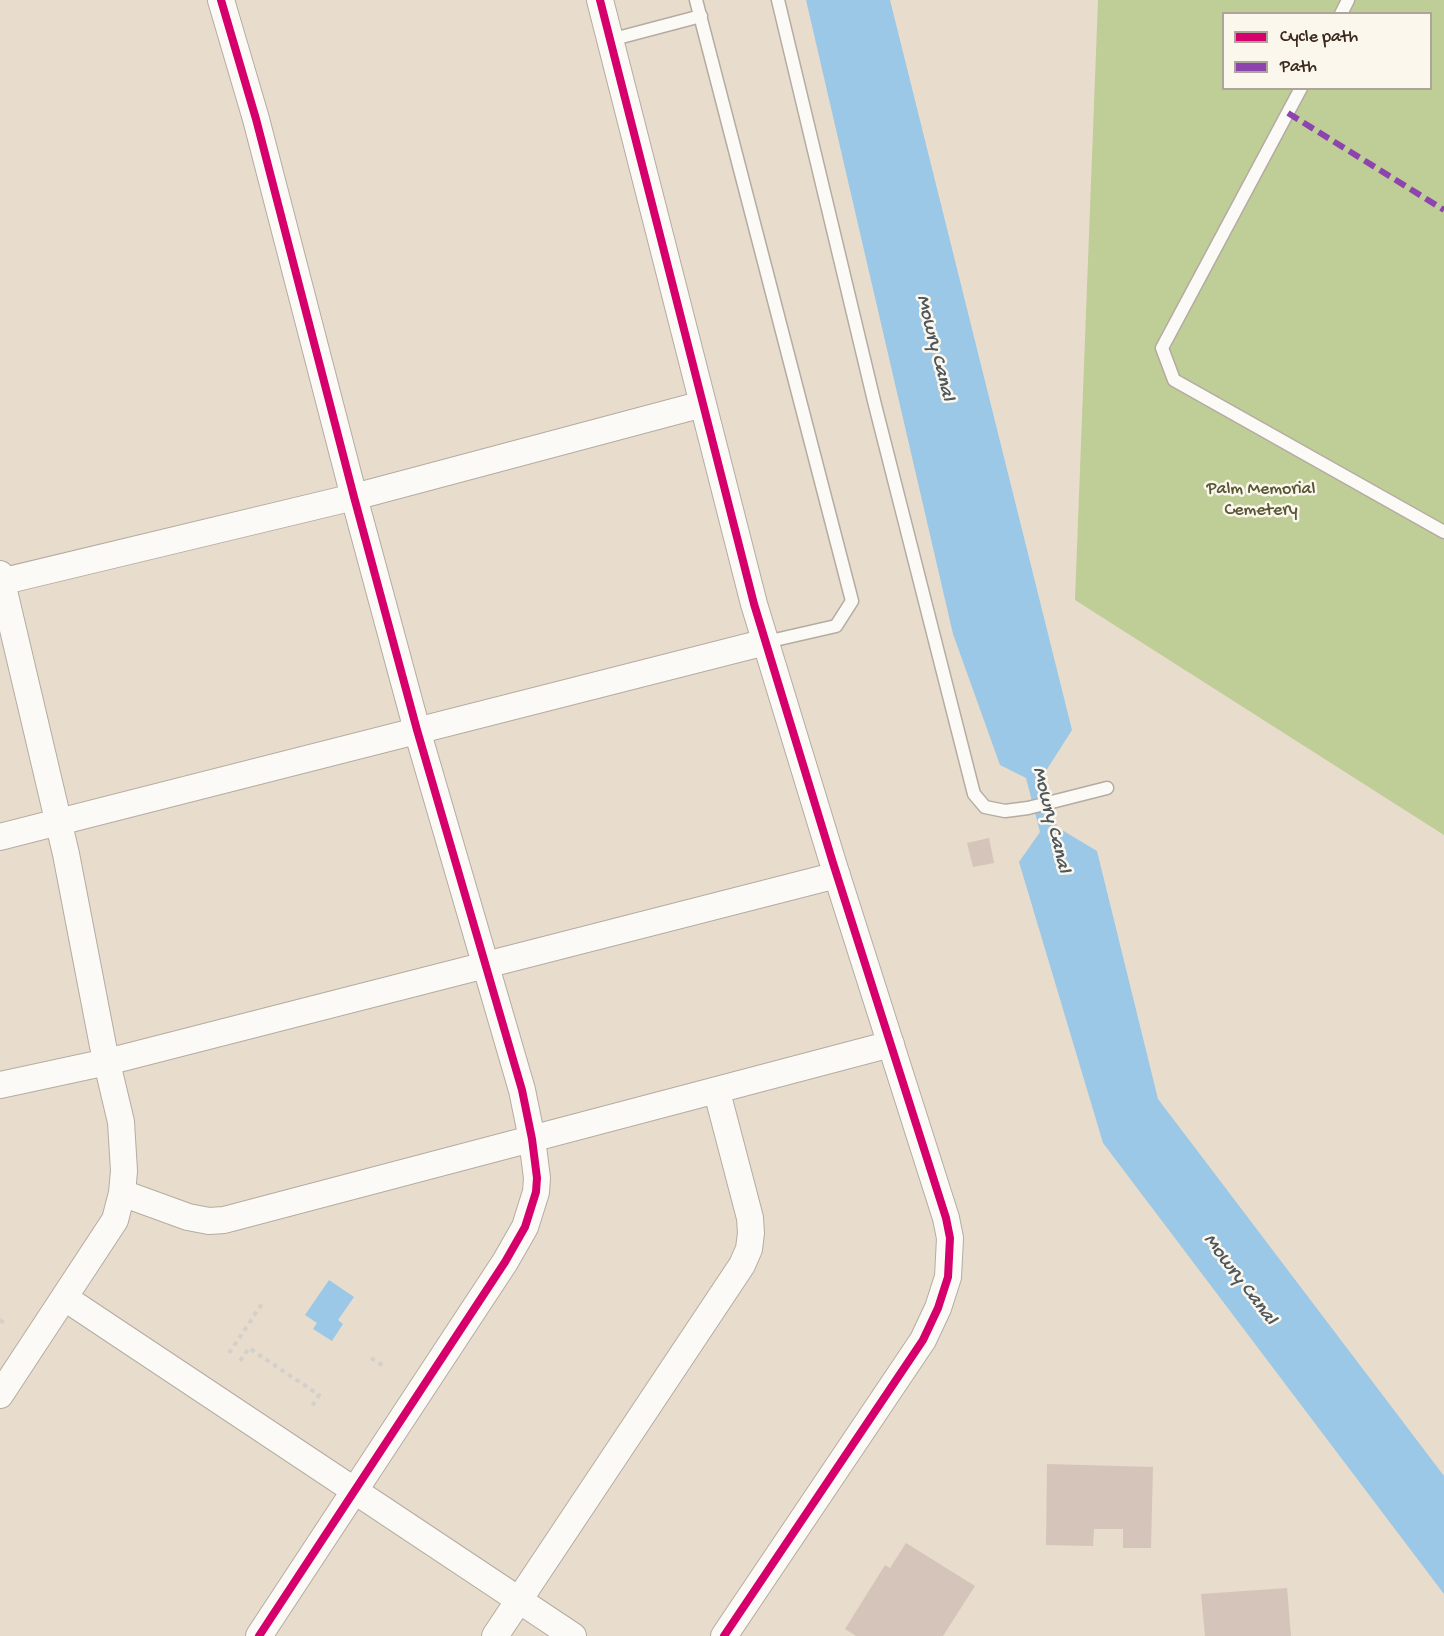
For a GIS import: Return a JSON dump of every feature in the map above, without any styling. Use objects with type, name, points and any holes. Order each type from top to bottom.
[{"type":"street","points":[[221,0],[256,119],[417,730],[522,1090],[537,1178],[536,1192],[525,1227],[505,1262],[259,1636]]},
{"type":"street","points":[[600,0],[754,604],[946,1218],[950,1257],[946,1285],[923,1340],[724,1636]]},
{"type":"street","points":[[0,1395],[115,1220],[122,1193],[123,1139],[58,822],[1,579],[354,497],[703,404]]},
{"type":"street","points":[[0,837],[766,642]]},
{"type":"street","points":[[0,1085],[107,1062],[837,875]]},
{"type":"street","points":[[122,1193],[188,1217],[209,1221],[224,1220],[717,1092],[891,1044]]},
{"type":"street","points":[[495,1636],[735,1277],[748,1249],[751,1233],[750,1218],[717,1092]]},
{"type":"street","points":[[65,1298],[573,1636]]},
{"type":"lane","points":[[696,0],[852,601],[836,626],[766,642]]},
{"type":"lane","points":[[778,0],[872,393],[966,770],[974,794],[985,807],[1005,811],[1028,808],[1107,788]]},
{"type":"lane","points":[[610,40],[700,16]]},
{"type":"lane","points":[[1300,90],[1162,348],[1174,380],[1444,532]]},
{"type":"path","points":[[229,1353],[262,1304]]},
{"type":"path","points":[[0,1320],[6,1324]]},
{"type":"path","points":[[240,1361],[249,1348],[319,1395],[311,1408]]},
{"type":"path","points":[[371,1358],[384,1366]]},
{"type":"green space","name":"Palm Memorial Cemetery","points":[[1098,0],[1444,0],[1444,835],[1075,600]]},
{"type":"water","name":"Mowry Canal","points":[[806,0],[890,0],[1072,730],[1044,774],[1057,827],[1097,851],[1158,1099],[1444,1476],[1444,1594],[1103,1143],[1019,862],[1040,832],[1026,778],[1000,765],[953,634]]},
{"type":"water","points":[[329,1280],[354,1297],[338,1320],[343,1324],[332,1341],[313,1329],[317,1323],[305,1315]]},
{"type":"building","points":[[989,838],[994,863],[973,867],[967,843]]},
{"type":"building","points":[[1047,1464],[1153,1467],[1151,1548],[1123,1548],[1123,1529],[1094,1529],[1093,1546],[1046,1545]]},
{"type":"building","points":[[906,1543],[975,1586],[943,1636],[856,1636],[845,1629],[885,1565],[890,1568]]},
{"type":"building","points":[[1287,1588],[1291,1636],[1205,1636],[1201,1594]]},
{"type":"marked path","points":[[1288,113],[1444,210]]},
{"type":"cycle path","points":[[221,0],[256,119],[417,730],[522,1090],[537,1178],[536,1192],[525,1227],[505,1262],[259,1636]]},
{"type":"cycle path","points":[[600,0],[754,604],[833,863],[946,1218],[950,1238],[948,1277],[938,1308],[923,1340],[724,1636]]}]
